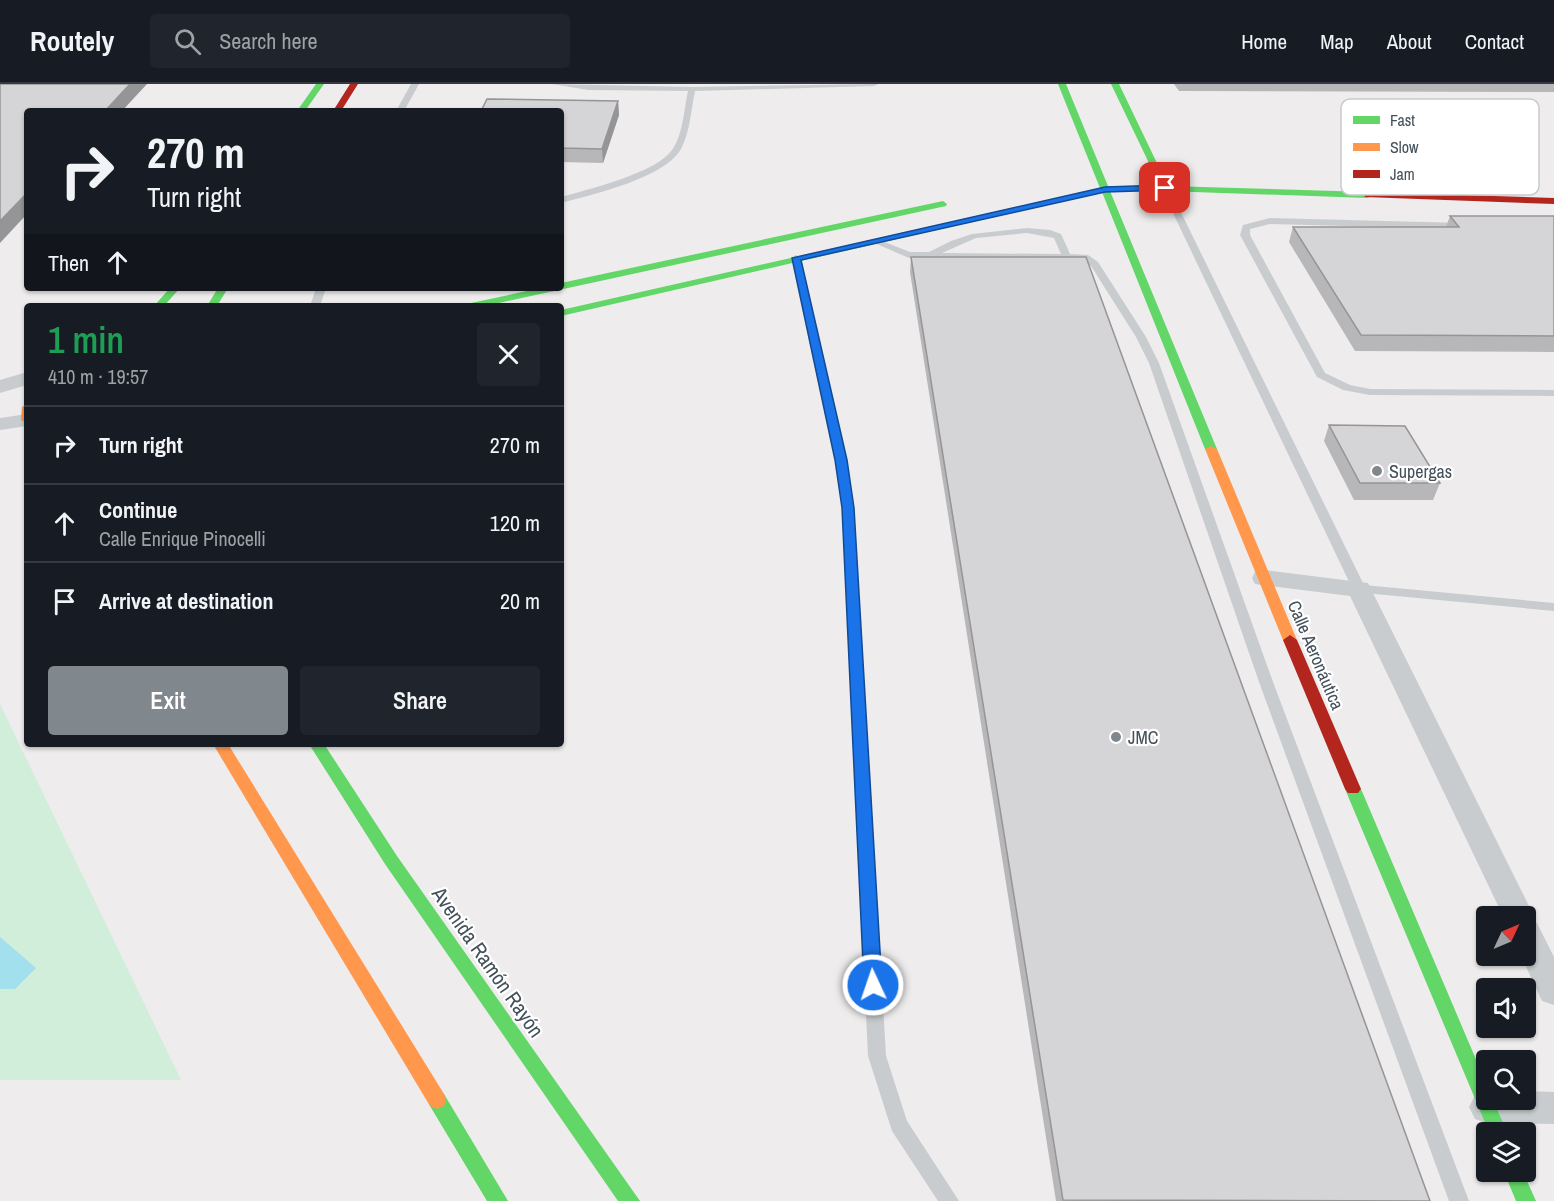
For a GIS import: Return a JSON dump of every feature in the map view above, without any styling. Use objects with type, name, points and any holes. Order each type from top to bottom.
[{"type":"main road","points":[[303,108],[320,84]]},
{"type":"main road","points":[[339,108],[354,84]]},
{"type":"main road","name":"Calle Aeronáutica","points":[[1062,84],[1264,578],[1492,1120]]},
{"type":"main road","points":[[1115,84],[1149,171],[1165,188]]},
{"type":"main road","points":[[1149,171],[1177,172]]},
{"type":"main road","points":[[564,312],[1105,189],[1165,188],[1341,194]]},
{"type":"main road","points":[[1374,195],[1554,201]]},
{"type":"main road","points":[[564,285],[957,201]]},
{"type":"main road","points":[[162,303],[172,291]]},
{"type":"main road","points":[[485,303],[540,291]]},
{"type":"main road","points":[[222,747],[498,1201]]},
{"type":"main road","name":"Avenida Ramón Rayón","points":[[318,747],[391,860],[630,1201]]},
{"type":"main road","points":[[1518,1182],[1526,1201]]},
{"type":"street","points":[[0,387],[24,379]]},
{"type":"street","points":[[0,424],[24,420]]},
{"type":"street","points":[[1264,578],[1359,589],[1513,906]]},
{"type":"street","points":[[1536,953],[1554,991]]},
{"type":"street","points":[[1492,1120],[1554,1108]]},
{"type":"lane","points":[[402,108],[415,84]]},
{"type":"lane","points":[[556,84],[588,88],[874,84]]},
{"type":"lane","points":[[564,199],[615,183],[667,160],[676,151],[692,88]]},
{"type":"lane","points":[[1165,188],[1359,589],[1554,607]]},
{"type":"lane","points":[[1472,226],[1270,220],[1246,227],[1245,235],[1321,375],[1331,382],[1370,392],[1554,393]]},
{"type":"lane","points":[[931,255],[960,240],[986,233],[1047,231],[1058,236],[1066,256]]},
{"type":"lane","points":[[877,242],[900,253],[1085,257],[1095,264],[1151,357],[1266,682],[1459,1201]]},
{"type":"lane","points":[[796,258],[839,448],[848,508],[877,1056],[899,1125],[949,1201]]},
{"type":"green space","points":[[0,704],[181,1080],[0,1080]]},
{"type":"water","points":[[0,937],[36,968],[15,989],[0,989]]},
{"type":"building","points":[[0,84],[130,84],[108,108],[24,108],[24,196],[0,221]]},
{"type":"building","points":[[487,99],[618,101],[602,149],[564,148],[564,108],[482,108]]},
{"type":"building","points":[[1450,216],[1554,216],[1554,336],[1361,335],[1293,227],[1459,227]]},
{"type":"building","name":"JMC","points":[[911,257],[1086,257],[1430,1201],[1063,1200]]},
{"type":"building","points":[[1329,425],[1405,426],[1440,483],[1360,483]]},
{"type":"traffic: fast","points":[[303,108],[320,84]]},
{"type":"traffic: fast","points":[[1062,84],[1211,449]]},
{"type":"traffic: fast","points":[[1115,84],[1165,188]]},
{"type":"traffic: fast","points":[[564,312],[1105,189],[1165,188],[1341,194]]},
{"type":"traffic: fast","points":[[564,285],[943,204]]},
{"type":"traffic: fast","points":[[162,303],[172,291]]},
{"type":"traffic: fast","points":[[214,303],[221,291]]},
{"type":"traffic: fast","points":[[485,303],[540,291]]},
{"type":"traffic: fast","points":[[318,747],[391,860],[630,1201]]},
{"type":"traffic: fast","points":[[1353,789],[1494,1122]]},
{"type":"traffic: fast","points":[[437,1100],[498,1201]]},
{"type":"traffic: fast","points":[[1518,1182],[1526,1201]]},
{"type":"traffic: slow","points":[[1211,449],[1290,640]]},
{"type":"traffic: slow","points":[[222,747],[437,1100]]},
{"type":"traffic: jam","points":[[339,108],[354,84]]},
{"type":"traffic: jam","points":[[1368,195],[1554,201]]},
{"type":"traffic: jam","points":[[1290,640],[1353,789]]},
{"type":"place","name":"Supergas","points":[[1377,471]]},
{"type":"place","name":"JMC","points":[[1116,737]]},
{"type":"route","points":[[873,985],[848,508],[841,460],[819,354],[796,258],[877,242],[1105,189],[1165,188]]}]
